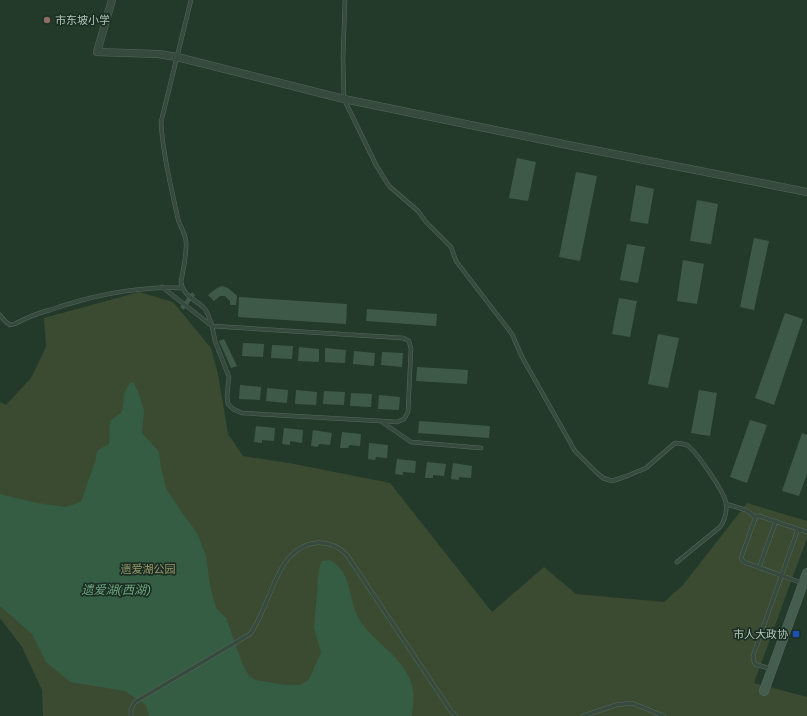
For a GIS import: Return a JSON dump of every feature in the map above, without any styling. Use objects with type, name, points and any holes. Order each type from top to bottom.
[{"type":"main road","points":[[764,691],[807,573]]},
{"type":"street","points":[[112,0],[97,52],[158,54],[177,57],[344,99],[807,192]]},
{"type":"lane","points":[[162,287],[212,326],[403,338],[409,341],[411,349],[408,412],[404,419],[397,422],[242,413],[233,410],[228,404],[227,396],[229,377],[215,341],[212,326],[205,309],[185,294],[182,288],[181,282],[186,243],[184,234],[180,228],[162,141],[161,122],[191,0]]},
{"type":"lane","points":[[345,0],[343,58],[344,99],[376,165],[389,186],[418,211],[426,222],[451,247],[456,261],[512,334],[522,356],[575,451],[603,478],[612,481],[646,468],[675,443],[687,445],[703,462],[724,495],[726,504],[725,520],[720,528],[677,562]]},
{"type":"lane","points":[[0,315],[10,325],[17,324],[26,318],[93,296],[128,290],[162,287],[182,288]]},
{"type":"lane","points":[[381,421],[411,442],[481,448]]},
{"type":"lane","points":[[726,504],[746,510],[755,517],[759,516],[807,532]]},
{"type":"lane","points":[[755,517],[740,558],[744,562],[803,584]]},
{"type":"lane","points":[[759,568],[776,521]]},
{"type":"lane","points":[[772,670],[755,664],[753,656],[798,529]]},
{"type":"lane","points":[[131,716],[135,702],[246,638],[258,623],[282,567],[289,557],[305,546],[324,543],[342,550],[347,555],[451,711],[456,716]]},
{"type":"lane","points":[[583,716],[616,705],[632,702],[664,716]]},
{"type":"green space","name":"遗爱湖公园","points":[[139,292],[173,302],[211,348],[218,374],[228,434],[243,456],[289,463],[390,483],[492,612],[544,567],[576,594],[664,602],[683,585],[747,503],[807,521],[807,538],[754,683],[807,697],[807,716],[43,716],[42,690],[22,647],[0,618],[0,402],[6,405],[31,378],[46,347],[44,318]]},
{"type":"water","name":"遗爱湖(西湖)","points":[[133,382],[144,410],[142,433],[159,452],[166,488],[197,533],[206,556],[210,586],[216,608],[226,618],[243,665],[249,676],[256,680],[285,685],[299,685],[308,681],[321,653],[314,628],[319,569],[322,561],[330,560],[338,566],[347,580],[357,616],[362,624],[405,669],[413,692],[412,716],[149,716],[146,705],[125,691],[70,682],[46,662],[32,634],[0,606],[0,494],[37,503],[65,507],[81,502],[96,459],[96,455],[100,449],[109,444],[110,421],[121,413],[124,394],[129,384]]},
{"type":"building","points":[[517,158],[536,162],[528,201],[509,198]]},
{"type":"building","points":[[576,172],[597,176],[580,261],[559,257]]},
{"type":"building","points":[[636,185],[654,189],[648,224],[630,221]]},
{"type":"building","points":[[697,200],[718,204],[711,244],[690,241]]},
{"type":"building","points":[[754,238],[769,241],[754,310],[740,307]]},
{"type":"building","points":[[627,244],[645,247],[638,283],[620,280]]},
{"type":"building","points":[[683,260],[704,264],[697,304],[677,301]]},
{"type":"building","points":[[222,286],[228,288],[237,296],[236,305],[230,305],[230,301],[225,296],[220,296],[214,301],[208,295]]},
{"type":"building","points":[[192,292],[195,295],[184,310],[180,307]]},
{"type":"building","points":[[239,297],[347,304],[346,324],[238,317]]},
{"type":"building","points":[[619,298],[637,301],[630,337],[612,334]]},
{"type":"building","points":[[367,309],[437,314],[436,326],[366,321]]},
{"type":"building","points":[[785,313],[803,319],[774,405],[755,398]]},
{"type":"building","points":[[658,334],[679,338],[668,388],[648,384]]},
{"type":"building","points":[[224,339],[237,366],[231,368],[219,341]]},
{"type":"building","points":[[243,343],[264,344],[263,357],[242,356]]},
{"type":"building","points":[[272,345],[293,346],[292,359],[271,358]]},
{"type":"building","points":[[299,347],[319,349],[319,362],[298,361]]},
{"type":"building","points":[[325,348],[346,350],[345,363],[325,362]]},
{"type":"building","points":[[354,351],[375,353],[374,366],[353,364]]},
{"type":"building","points":[[382,352],[403,353],[402,367],[381,365]]},
{"type":"building","points":[[417,367],[468,370],[467,384],[416,381]]},
{"type":"building","points":[[240,385],[261,387],[260,400],[239,399]]},
{"type":"building","points":[[267,388],[288,390],[287,403],[266,401]]},
{"type":"building","points":[[296,390],[317,392],[316,405],[295,404]]},
{"type":"building","points":[[699,390],[717,393],[710,436],[691,433]]},
{"type":"building","points":[[324,391],[345,392],[344,405],[323,404]]},
{"type":"building","points":[[351,393],[372,394],[371,407],[350,406]]},
{"type":"building","points":[[379,395],[400,397],[399,410],[378,409]]},
{"type":"building","points":[[750,420],[767,425],[747,483],[730,477]]},
{"type":"building","points":[[419,421],[490,426],[489,438],[418,433]]},
{"type":"building","points":[[256,426],[275,428],[274,441],[262,440],[262,443],[254,442]]},
{"type":"building","points":[[284,428],[303,430],[302,443],[290,441],[290,445],[282,444]]},
{"type":"building","points":[[313,430],[332,433],[330,445],[319,444],[318,447],[311,446]]},
{"type":"building","points":[[342,432],[361,434],[360,446],[349,445],[348,448],[340,448]]},
{"type":"building","points":[[802,433],[807,435],[807,474],[799,496],[782,491]]},
{"type":"building","points":[[369,443],[388,445],[387,458],[376,457],[375,460],[368,459]]},
{"type":"building","points":[[397,459],[416,461],[415,473],[403,472],[403,475],[395,474]]},
{"type":"building","points":[[427,462],[446,464],[444,476],[433,475],[433,478],[425,478]]},
{"type":"building","points":[[453,463],[472,466],[471,478],[459,477],[459,480],[451,479]]},
{"type":"place","name":"市东坡小学","points":[[47,20]]},
{"type":"place","name":"市人大政协","points":[[796,634]]}]
